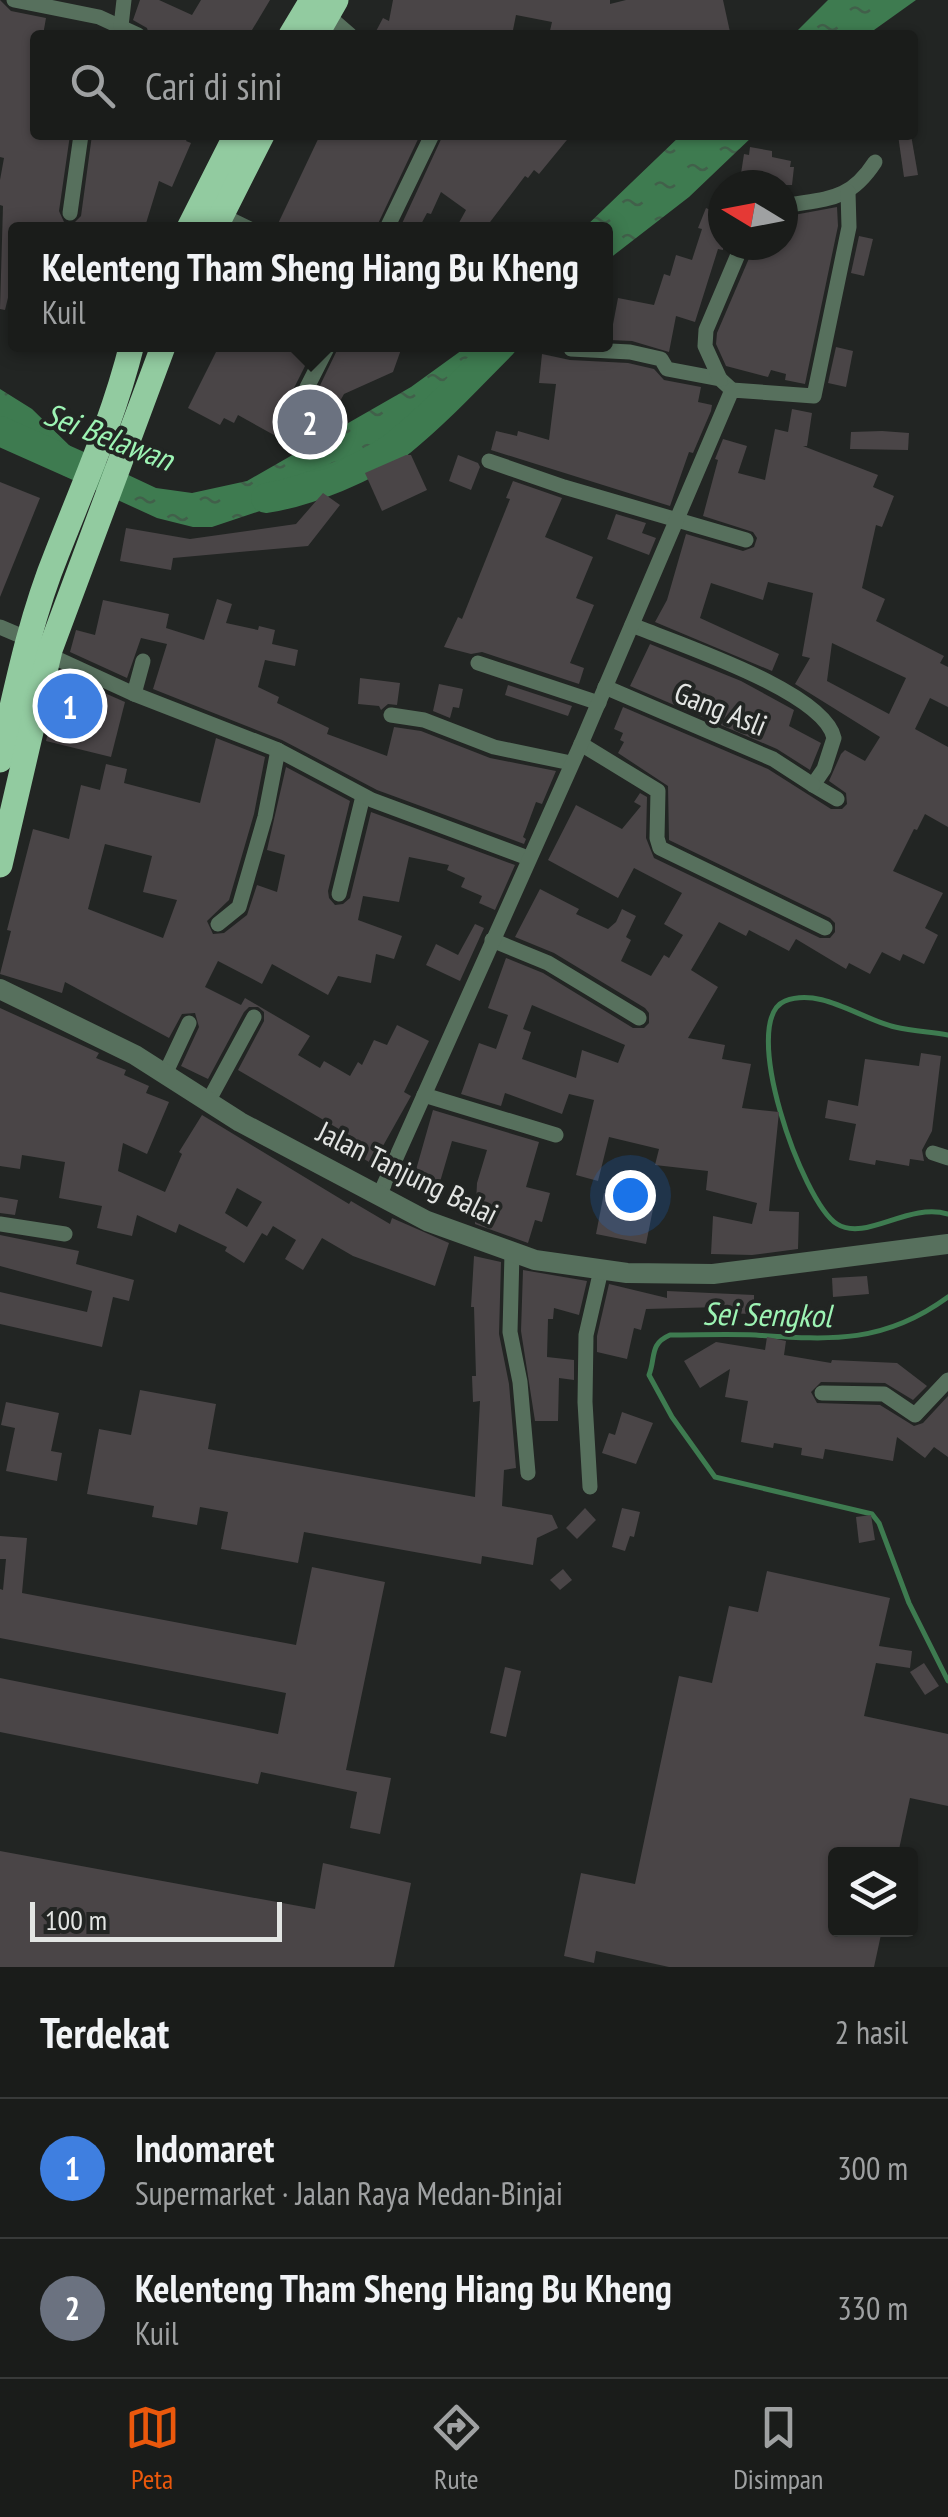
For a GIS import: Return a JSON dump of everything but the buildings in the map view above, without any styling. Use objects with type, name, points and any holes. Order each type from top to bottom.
[{"type":"highway","points":[[298,30],[323,13]]},
{"type":"highway","points":[[192,222],[233,140]]},
{"type":"highway","points":[[217,222],[259,140]]},
{"type":"highway","points":[[0,760],[42,648],[76,518],[122,395],[130,352]]},
{"type":"highway","points":[[122,395],[157,352]]},
{"type":"highway","points":[[0,864],[42,648],[56,553],[76,518]]},
{"type":"street","points":[[14,0],[99,18],[129,30]]},
{"type":"street","points":[[121,26],[124,0]]},
{"type":"street","points":[[323,13],[344,30]]},
{"type":"street","points":[[97,30],[99,18]]},
{"type":"street","points":[[70,213],[80,140]]},
{"type":"street","points":[[390,222],[430,140]]},
{"type":"street","points":[[798,203],[848,192],[858,186],[875,162]]},
{"type":"street","points":[[613,351],[663,360],[668,369],[726,384],[814,396],[849,226],[848,192]]},
{"type":"street","points":[[379,1196],[678,522],[726,384],[705,346],[706,330],[736,260]]},
{"type":"street","points":[[291,420],[325,352]]},
{"type":"street","points":[[490,461],[746,540]]},
{"type":"street","points":[[632,625],[780,685],[827,722],[834,738],[824,769],[813,784]]},
{"type":"street","points":[[0,627],[134,694],[278,750],[363,796],[528,858]]},
{"type":"street","points":[[134,694],[143,661]]},
{"type":"street","name":"Gang Asli","points":[[478,663],[602,695],[773,759],[837,799]]},
{"type":"street","points":[[391,715],[424,720],[494,747],[571,764]]},
{"type":"street","points":[[581,744],[660,792],[660,848],[826,928]]},
{"type":"street","points":[[218,924],[239,907],[278,750]]},
{"type":"street","points":[[340,894],[363,796]]},
{"type":"street","points":[[492,940],[548,963],[638,1018]]},
{"type":"street","name":"Jalan Tanjung Balai","points":[[0,989],[166,1072],[240,1122],[426,1221],[512,1253],[601,1270],[662,1276],[714,1274],[948,1244]]},
{"type":"street","points":[[209,1100],[254,1018]]},
{"type":"street","points":[[166,1072],[189,1023]]},
{"type":"street","points":[[424,1095],[556,1135]]},
{"type":"street","points":[[0,1224],[65,1234]]},
{"type":"street","points":[[512,1253],[510,1332],[520,1382],[528,1473]]},
{"type":"street","points":[[590,1487],[586,1335],[601,1270]]},
{"type":"street","points":[[822,1393],[884,1394],[915,1415],[948,1380]]},
{"type":"water","points":[[828,0],[916,0],[874,30],[798,30]]},
{"type":"water","points":[[676,140],[749,140],[717,170],[708,170],[708,179],[689,197],[613,256],[613,222],[590,222]]},
{"type":"water","name":"Sei Belawan","points":[[459,352],[514,352],[470,379],[431,418],[407,434],[338,467],[269,508],[212,527],[193,527],[157,518],[63,475],[41,444],[0,427],[0,389],[32,409],[73,449],[156,488],[192,493],[247,481],[411,387]]},
{"type":"waterway","name":"Sei Belawan","points":[[266,498],[337,477],[388,451],[494,352]]},
{"type":"waterway","name":"Sei Belawan","points":[[0,431],[83,468]]},
{"type":"waterway","name":"Sei Sengkol","points":[[948,1035],[895,1027],[826,1001],[799,998],[785,1001],[772,1015],[768,1041],[780,1111],[793,1149],[823,1209],[837,1224],[861,1228],[918,1213],[948,1214]]},
{"type":"waterway","name":"Sei Sengkol","points":[[948,1297],[902,1323],[856,1336],[670,1335],[656,1347],[649,1375],[672,1417],[715,1477],[872,1514],[879,1523],[909,1603],[948,1681]]},
{"type":"place","name":"Kelenteng Tham Sheng Hiang Bu Kheng","points":[[310,422]]},
{"type":"place","name":"Indomaret","points":[[70,706]]}]
